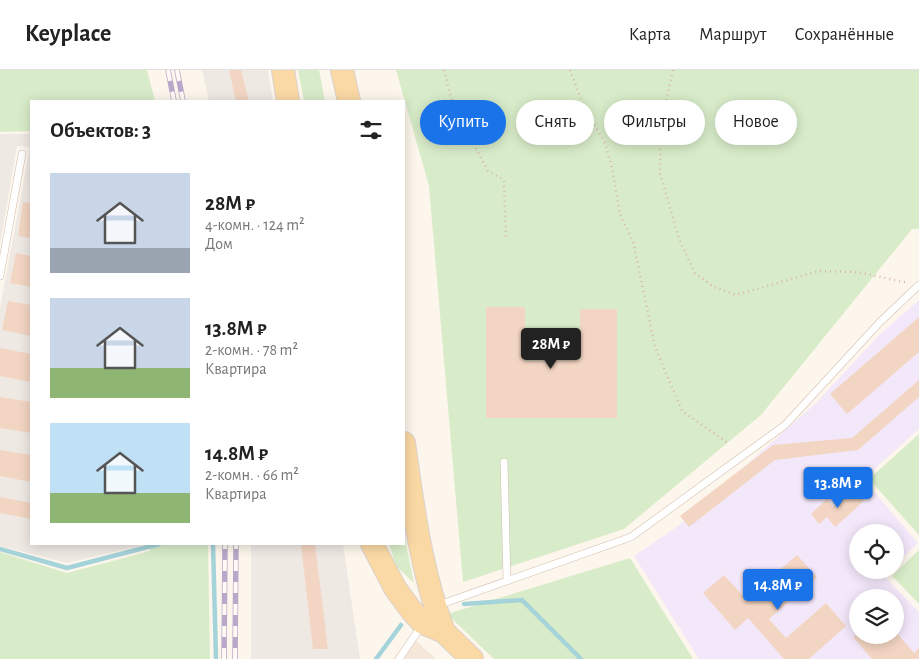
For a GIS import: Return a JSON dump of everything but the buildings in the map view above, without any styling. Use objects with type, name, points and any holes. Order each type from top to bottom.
[{"type":"main road","points":[[283,70],[288,100]]},
{"type":"main road","points":[[342,70],[349,100]]},
{"type":"main road","points":[[405,450],[417,534],[423,611]]},
{"type":"main road","points":[[373,545],[395,588],[423,611],[472,659]]},
{"type":"lane","points":[[0,276],[22,154]]},
{"type":"lane","points":[[399,659],[423,611],[632,537],[785,425],[880,322],[919,285]]},
{"type":"lane","points":[[504,462],[507,581]]},
{"type":"path","points":[[444,70],[453,105],[488,171],[504,180],[506,240]]},
{"type":"path","points":[[570,70],[584,107],[605,143],[612,168],[620,216],[632,241],[655,347],[682,411],[728,443]]},
{"type":"path","points":[[673,70],[661,126],[660,173],[678,238],[696,273],[714,287],[736,295],[819,271],[858,272],[911,282]]},
{"type":"shaded area","points":[[202,70],[268,70],[273,100],[209,100]]},
{"type":"shaded area","points":[[0,134],[30,134],[30,147],[17,146],[0,244]]},
{"type":"shaded area","points":[[30,147],[30,545],[143,545],[67,563],[0,546],[0,308]]},
{"type":"shaded area","points":[[919,300],[919,429],[863,479],[902,524],[849,524],[849,579],[887,579],[897,589],[849,589],[849,644],[904,644],[904,597],[919,612],[919,659],[699,659],[634,556],[678,526],[817,402],[879,335]]},
{"type":"shaded area","points":[[904,527],[918,543],[904,556]]},
{"type":"shaded area","points":[[251,545],[343,545],[360,659],[251,659]]},
{"type":"shaded area","points":[[413,638],[436,659],[393,659]]},
{"type":"green space","points":[[0,70],[147,70],[155,100],[30,100],[30,131],[0,132]]},
{"type":"green space","points":[[298,70],[319,70],[325,100],[304,100]]},
{"type":"green space","points":[[396,70],[919,70],[919,229],[912,229],[761,415],[624,529],[463,582],[429,186]]},
{"type":"green space","points":[[919,434],[919,535],[869,479]]},
{"type":"green space","points":[[405,539],[414,583],[396,566],[389,545],[405,545]]},
{"type":"green space","points":[[149,545],[208,545],[210,659],[0,659],[0,552],[67,573],[150,551]]},
{"type":"green space","points":[[919,550],[919,604],[895,579],[904,579],[904,564]]},
{"type":"green space","points":[[630,558],[693,659],[494,659],[447,614]]},
{"type":"waterway","points":[[0,549],[67,568],[155,545]]},
{"type":"waterway","points":[[213,545],[216,659]]},
{"type":"waterway","points":[[464,604],[522,600],[581,659]]},
{"type":"waterway","points":[[376,659],[401,625]]},
{"type":"railway","points":[[168,70],[174,100]]},
{"type":"railway","points":[[177,70],[183,100]]},
{"type":"railway","points":[[224,659],[225,545]]},
{"type":"railway","points":[[235,659],[236,545]]}]
